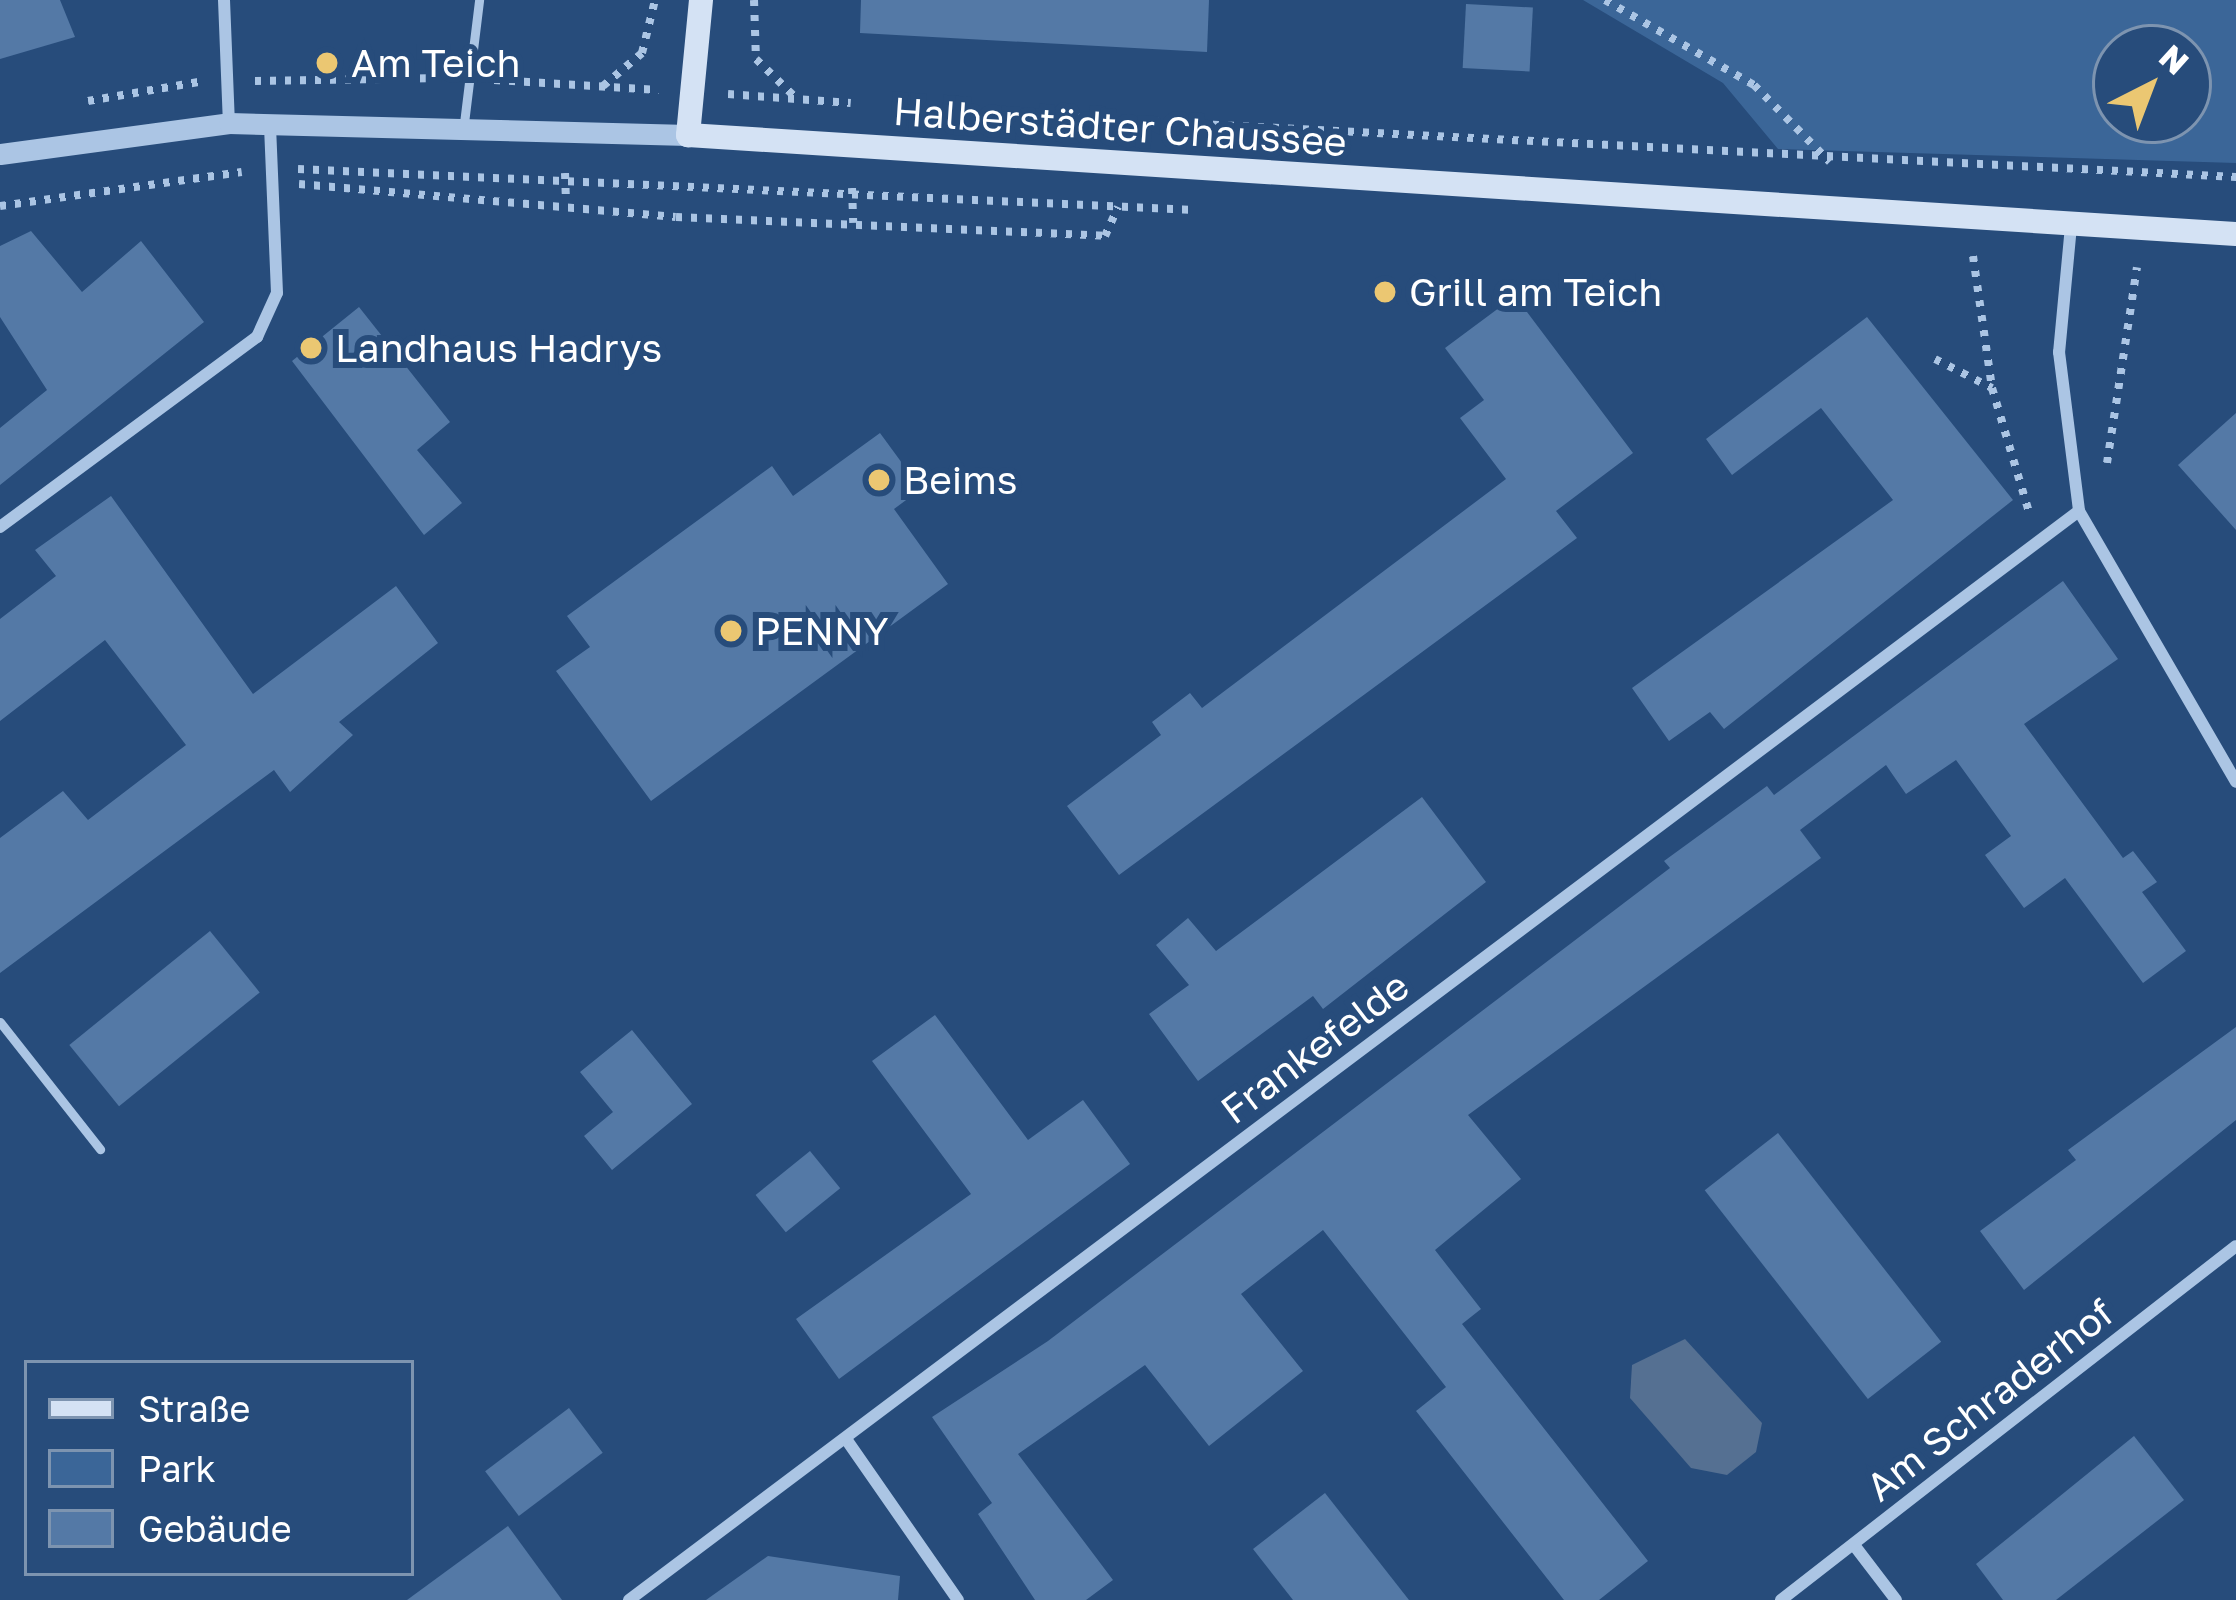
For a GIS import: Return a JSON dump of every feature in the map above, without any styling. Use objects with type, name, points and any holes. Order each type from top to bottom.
[{"type":"main road","points":[[688,135],[701,0]]},
{"type":"main road","name":"Halberstädter Chaussee","points":[[688,135],[2236,234]]},
{"type":"street","points":[[224,0],[229,123]]},
{"type":"street","points":[[0,527],[257,337],[277,293],[270,122]]},
{"type":"street","name":"Halberstädter Chaussee","points":[[0,154],[229,123],[464,123],[688,135]]},
{"type":"street","points":[[2071,226],[2059,352],[2079,511],[2236,782]]},
{"type":"street","name":"Frankefelde","points":[[629,1600],[2079,511]]},
{"type":"street","name":"Am Schraderhof","points":[[1781,1600],[2236,1246]]},
{"type":"street","points":[[846,1439],[958,1600]]},
{"type":"street","points":[[1854,1545],[1896,1600]]},
{"type":"lane","points":[[464,123],[478,3]]},
{"type":"lane","points":[[0,1022],[100,1149]]},
{"type":"path","points":[[600,88],[642,52],[655,0]]},
{"type":"path","points":[[754,0],[756,59],[797,99],[858,104]]},
{"type":"path","points":[[1605,0],[1754,85],[1832,164]]},
{"type":"path","points":[[1046,116],[1832,164],[2236,177]]},
{"type":"path","points":[[310,169],[1182,209]]},
{"type":"path","points":[[0,206],[232,173]]},
{"type":"path","points":[[297,184],[676,218],[1105,236],[1118,207]]},
{"type":"path","points":[[1973,256],[1992,388],[2038,543]]},
{"type":"path","points":[[2079,511],[2110,457],[2137,267]]},
{"type":"path","points":[[1935,359],[1992,388]]},
{"type":"green space","points":[[1583,0],[2236,0],[2236,163],[1778,149],[1723,83]]},
{"type":"shaded area","points":[[1685,1339],[1762,1423],[1756,1452],[1727,1475],[1691,1468],[1630,1398],[1632,1365]]},
{"type":"building","points":[[0,0],[60,0],[75,37],[0,59]]},
{"type":"building","points":[[861,0],[1209,0],[1207,52],[860,33]]},
{"type":"building","points":[[1466,4],[1533,8],[1530,71],[1463,68]]},
{"type":"building","points":[[31,231],[82,292],[141,241],[204,322],[0,485],[0,428],[47,390],[0,317],[0,246]]},
{"type":"building","points":[[1515,296],[1633,453],[1556,511],[1577,538],[1119,875],[1067,806],[1161,735],[1152,722],[1190,693],[1202,708],[1506,479],[1460,418],[1484,400],[1445,348]]},
{"type":"building","points":[[359,307],[450,422],[417,450],[462,503],[424,535],[292,361]]},
{"type":"building","points":[[1867,317],[2013,500],[1724,729],[1710,712],[1669,741],[1632,688],[1893,500],[1821,408],[1732,475],[1706,439]]},
{"type":"building","points":[[2236,413],[2236,530],[2178,465]]},
{"type":"building","name":"PENNY","points":[[880,433],[921,489],[894,509],[948,584],[651,801],[556,671],[590,647],[567,616],[772,466],[793,496]]},
{"type":"building","points":[[111,496],[253,694],[396,586],[438,643],[339,722],[353,735],[290,792],[274,770],[0,973],[0,838],[63,791],[88,820],[186,745],[105,640],[0,721],[0,619],[56,576],[35,550]]},
{"type":"building","points":[[2063,581],[2118,659],[2024,724],[2123,858],[2133,851],[2157,882],[2142,892],[2186,951],[2143,983],[2065,878],[2024,908],[1985,855],[2011,836],[1956,760],[1906,794],[1886,765],[1800,830],[1821,858],[1468,1115],[1521,1179],[1435,1250],[1481,1309],[1462,1324],[1648,1561],[1599,1600],[1564,1600],[1416,1411],[1446,1387],[1323,1230],[1241,1294],[1303,1371],[1209,1446],[1145,1365],[1018,1454],[1113,1580],[1086,1600],[1035,1600],[978,1514],[992,1503],[932,1417],[1048,1341],[1670,868],[1664,861],[1767,786],[1774,795]]},
{"type":"building","points":[[1422,797],[1486,882],[1323,1009],[1313,996],[1198,1081],[1149,1014],[1189,985],[1156,945],[1188,918],[1216,951]]},
{"type":"building","points":[[210,931],[260,992],[119,1106],[69,1045]]},
{"type":"building","points":[[935,1015],[1028,1140],[1083,1100],[1130,1164],[839,1379],[796,1319],[971,1194],[872,1061]]},
{"type":"building","points":[[2236,1027],[2236,1120],[2024,1290],[1980,1231],[2076,1160],[2068,1150]]},
{"type":"building","points":[[632,1030],[692,1104],[612,1170],[584,1136],[613,1112],[580,1072]]},
{"type":"building","points":[[1778,1133],[1941,1342],[1868,1399],[1705,1190]]},
{"type":"building","points":[[810,1151],[840,1188],[786,1232],[756,1195]]},
{"type":"building","points":[[569,1408],[603,1453],[519,1516],[485,1471]]},
{"type":"building","points":[[2134,1436],[2184,1500],[2056,1600],[2003,1600],[1976,1564]]},
{"type":"building","points":[[1325,1493],[1409,1600],[1293,1600],[1253,1549]]},
{"type":"building","points":[[508,1526],[562,1600],[407,1600]]},
{"type":"building","points":[[768,1556],[900,1576],[898,1600],[706,1600]]},
{"type":"place","name":"Am Teich","points":[[327,63]]},
{"type":"place","name":"Grill am Teich","points":[[1385,292]]},
{"type":"place","name":"Landhaus Hadrys","points":[[311,348]]},
{"type":"place","name":"Beims","points":[[879,480]]},
{"type":"place","name":"PENNY","points":[[731,631]]}]
